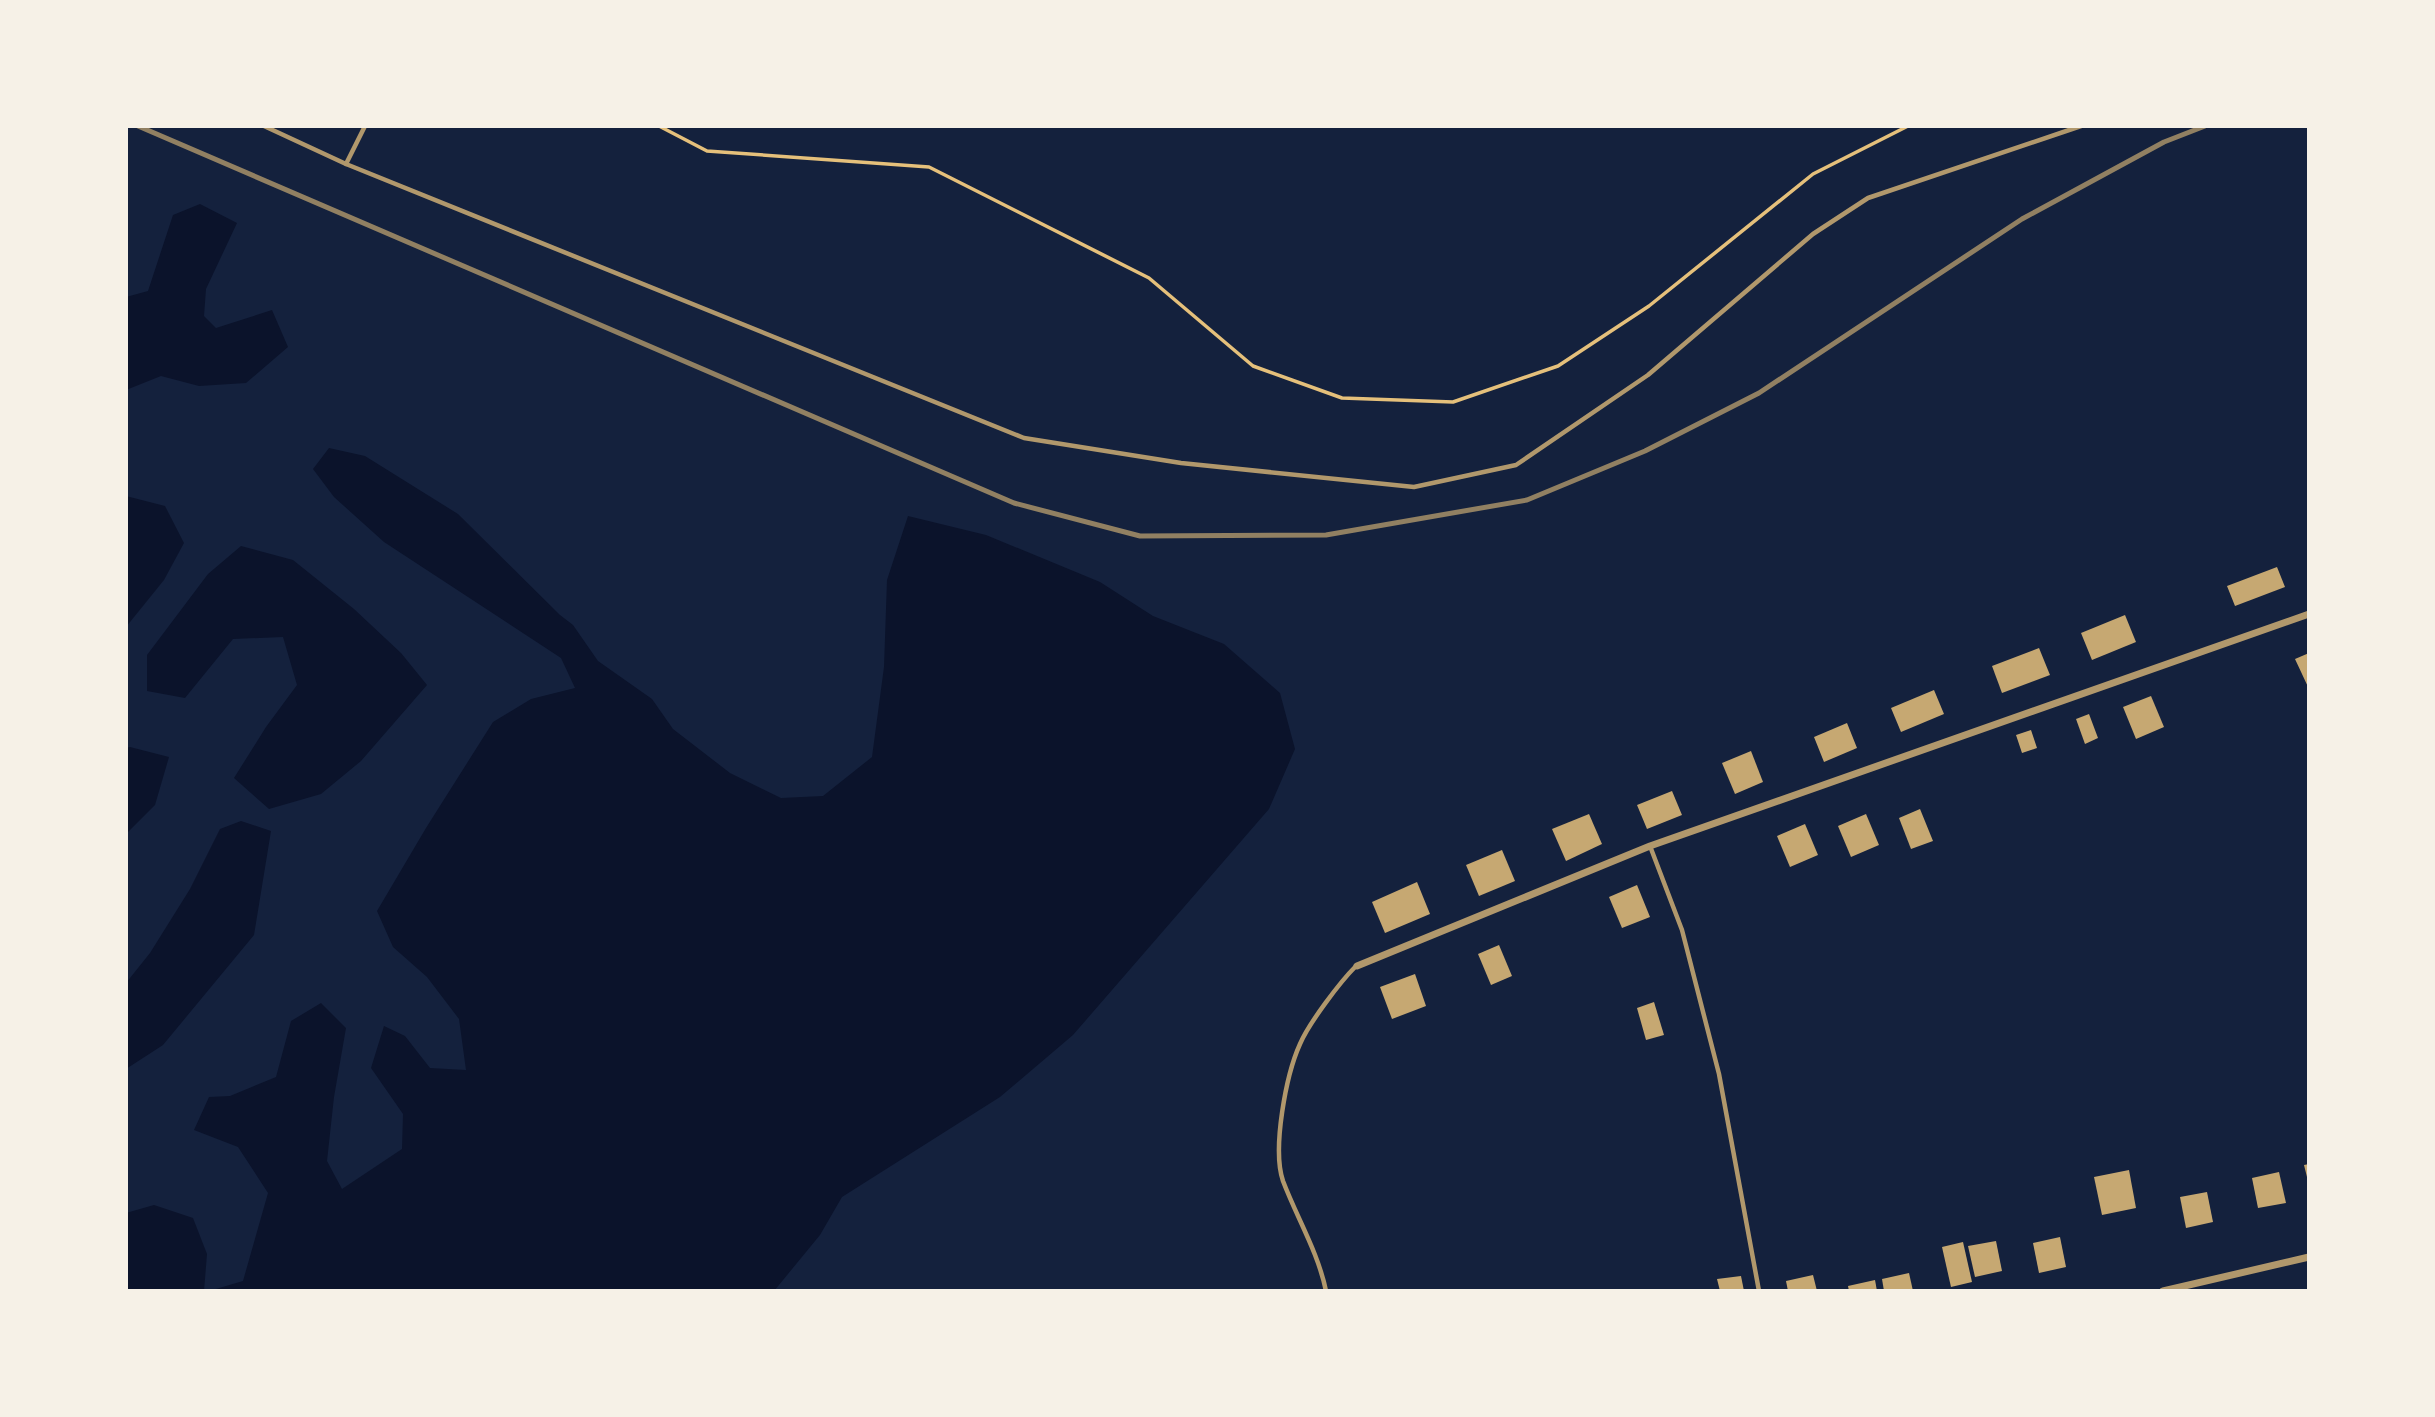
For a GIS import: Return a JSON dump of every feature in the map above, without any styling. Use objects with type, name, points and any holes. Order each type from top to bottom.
[{"type":"street","points":[[1357,965],[1650,846],[2309,614]]},
{"type":"street","points":[[2163,1291],[2309,1256]]},
{"type":"lane","points":[[264,126],[346,164],[1024,438],[1181,463],[1414,487],[1516,465],[1648,375],[1813,234],[1868,198],[2081,126]]},
{"type":"lane","points":[[346,164],[365,126]]},
{"type":"lane","points":[[1650,846],[1682,930],[1718,1074],[1759,1291]]},
{"type":"lane","points":[[1326,1291],[1309,1239],[1283,1180],[1279,1160],[1279,1137],[1292,1065],[1301,1041],[1344,978],[1357,965]]},
{"type":"path","points":[[659,126],[707,151],[929,167],[1149,278],[1253,366],[1342,398],[1453,402],[1558,366],[1649,306],[1814,174],[1908,126]]},
{"type":"water","points":[[200,204],[237,223],[206,289],[204,316],[216,328],[272,310],[288,347],[246,383],[199,386],[161,376],[126,390],[126,297],[148,291],[173,215]]},
{"type":"water","points":[[329,448],[365,456],[458,514],[573,625],[598,661],[652,699],[673,729],[730,773],[781,798],[823,796],[872,757],[884,667],[887,580],[908,516],[986,535],[1100,582],[1153,616],[1224,644],[1280,693],[1295,749],[1269,809],[1073,1035],[1000,1097],[842,1197],[820,1235],[774,1291],[209,1291],[243,1281],[268,1193],[238,1147],[194,1130],[209,1097],[230,1096],[276,1077],[291,1021],[321,1003],[346,1028],[334,1097],[327,1161],[342,1189],[402,1149],[403,1114],[371,1068],[384,1026],[405,1036],[430,1068],[466,1070],[459,1019],[427,977],[393,947],[377,911],[493,722],[531,699],[575,688],[561,658],[384,542],[334,497],[313,469]]},
{"type":"water","points":[[126,496],[165,506],[184,543],[164,580],[126,627]]},
{"type":"water","points":[[241,546],[293,560],[354,609],[401,653],[427,685],[361,761],[321,794],[269,809],[234,778],[266,727],[297,685],[283,637],[233,639],[185,698],[147,691],[147,655],[208,574]]},
{"type":"water","points":[[126,748],[169,757],[155,805],[126,834]]},
{"type":"water","points":[[241,821],[271,831],[254,935],[163,1045],[126,1069],[126,983],[150,953],[190,889],[220,829]]},
{"type":"water","points":[[154,1205],[193,1218],[207,1254],[204,1291],[126,1291],[126,1213]]},
{"type":"building","points":[[2277,567],[2285,587],[2235,606],[2227,586]]},
{"type":"building","points":[[2125,615],[2136,642],[2092,660],[2081,633]]},
{"type":"building","points":[[2039,648],[2050,675],[2002,693],[1992,666]]},
{"type":"building","points":[[2309,653],[2309,689],[2295,659]]},
{"type":"building","points":[[1934,690],[1944,714],[1901,732],[1891,708]]},
{"type":"building","points":[[2151,696],[2164,727],[2136,739],[2123,707]]},
{"type":"building","points":[[2089,714],[2098,738],[2085,744],[2076,719]]},
{"type":"building","points":[[1847,723],[1857,748],[1824,762],[1814,737]]},
{"type":"building","points":[[2031,730],[2037,748],[2022,753],[2016,735]]},
{"type":"building","points":[[1751,751],[1763,782],[1735,794],[1722,763]]},
{"type":"building","points":[[1672,791],[1682,815],[1647,829],[1637,805]]},
{"type":"building","points":[[1920,809],[1933,841],[1911,849],[1899,818]]},
{"type":"building","points":[[1589,814],[1602,844],[1566,861],[1552,829]]},
{"type":"building","points":[[1866,814],[1879,845],[1851,857],[1838,826]]},
{"type":"building","points":[[1805,824],[1818,855],[1790,867],[1777,836]]},
{"type":"building","points":[[1502,850],[1515,881],[1479,896],[1466,865]]},
{"type":"building","points":[[1417,882],[1430,914],[1385,933],[1372,902]]},
{"type":"building","points":[[1637,885],[1650,917],[1622,928],[1609,897]]},
{"type":"building","points":[[1499,945],[1512,976],[1491,985],[1478,954]]},
{"type":"building","points":[[1415,974],[1426,1006],[1392,1019],[1380,987]]},
{"type":"building","points":[[1654,1002],[1664,1035],[1646,1040],[1637,1008]]},
{"type":"building","points":[[2309,1164],[2309,1180],[2308,1181],[2304,1165]]},
{"type":"building","points":[[2129,1170],[2136,1208],[2102,1215],[2094,1177]]},
{"type":"building","points":[[2279,1172],[2286,1203],[2258,1208],[2252,1178]]},
{"type":"building","points":[[2207,1192],[2213,1222],[2186,1228],[2180,1197]]},
{"type":"building","points":[[2060,1237],[2066,1267],[2039,1273],[2033,1243]]},
{"type":"building","points":[[1996,1241],[2002,1271],[1975,1277],[1968,1246]]},
{"type":"building","points":[[1963,1242],[1972,1282],[1951,1287],[1942,1247]]},
{"type":"building","points":[[1909,1273],[1913,1291],[1884,1291],[1882,1279]]},
{"type":"building","points":[[1813,1275],[1817,1291],[1788,1291],[1786,1281]]},
{"type":"building","points":[[1741,1276],[1744,1291],[1720,1291],[1717,1279]]},
{"type":"building","points":[[1875,1280],[1877,1291],[1849,1291],[1848,1286]]},
{"type":"railway","points":[[138,126],[1014,503],[1140,536],[1326,535],[1527,500],[1645,451],[1759,393],[2022,219],[2164,142],[2205,126]]}]
